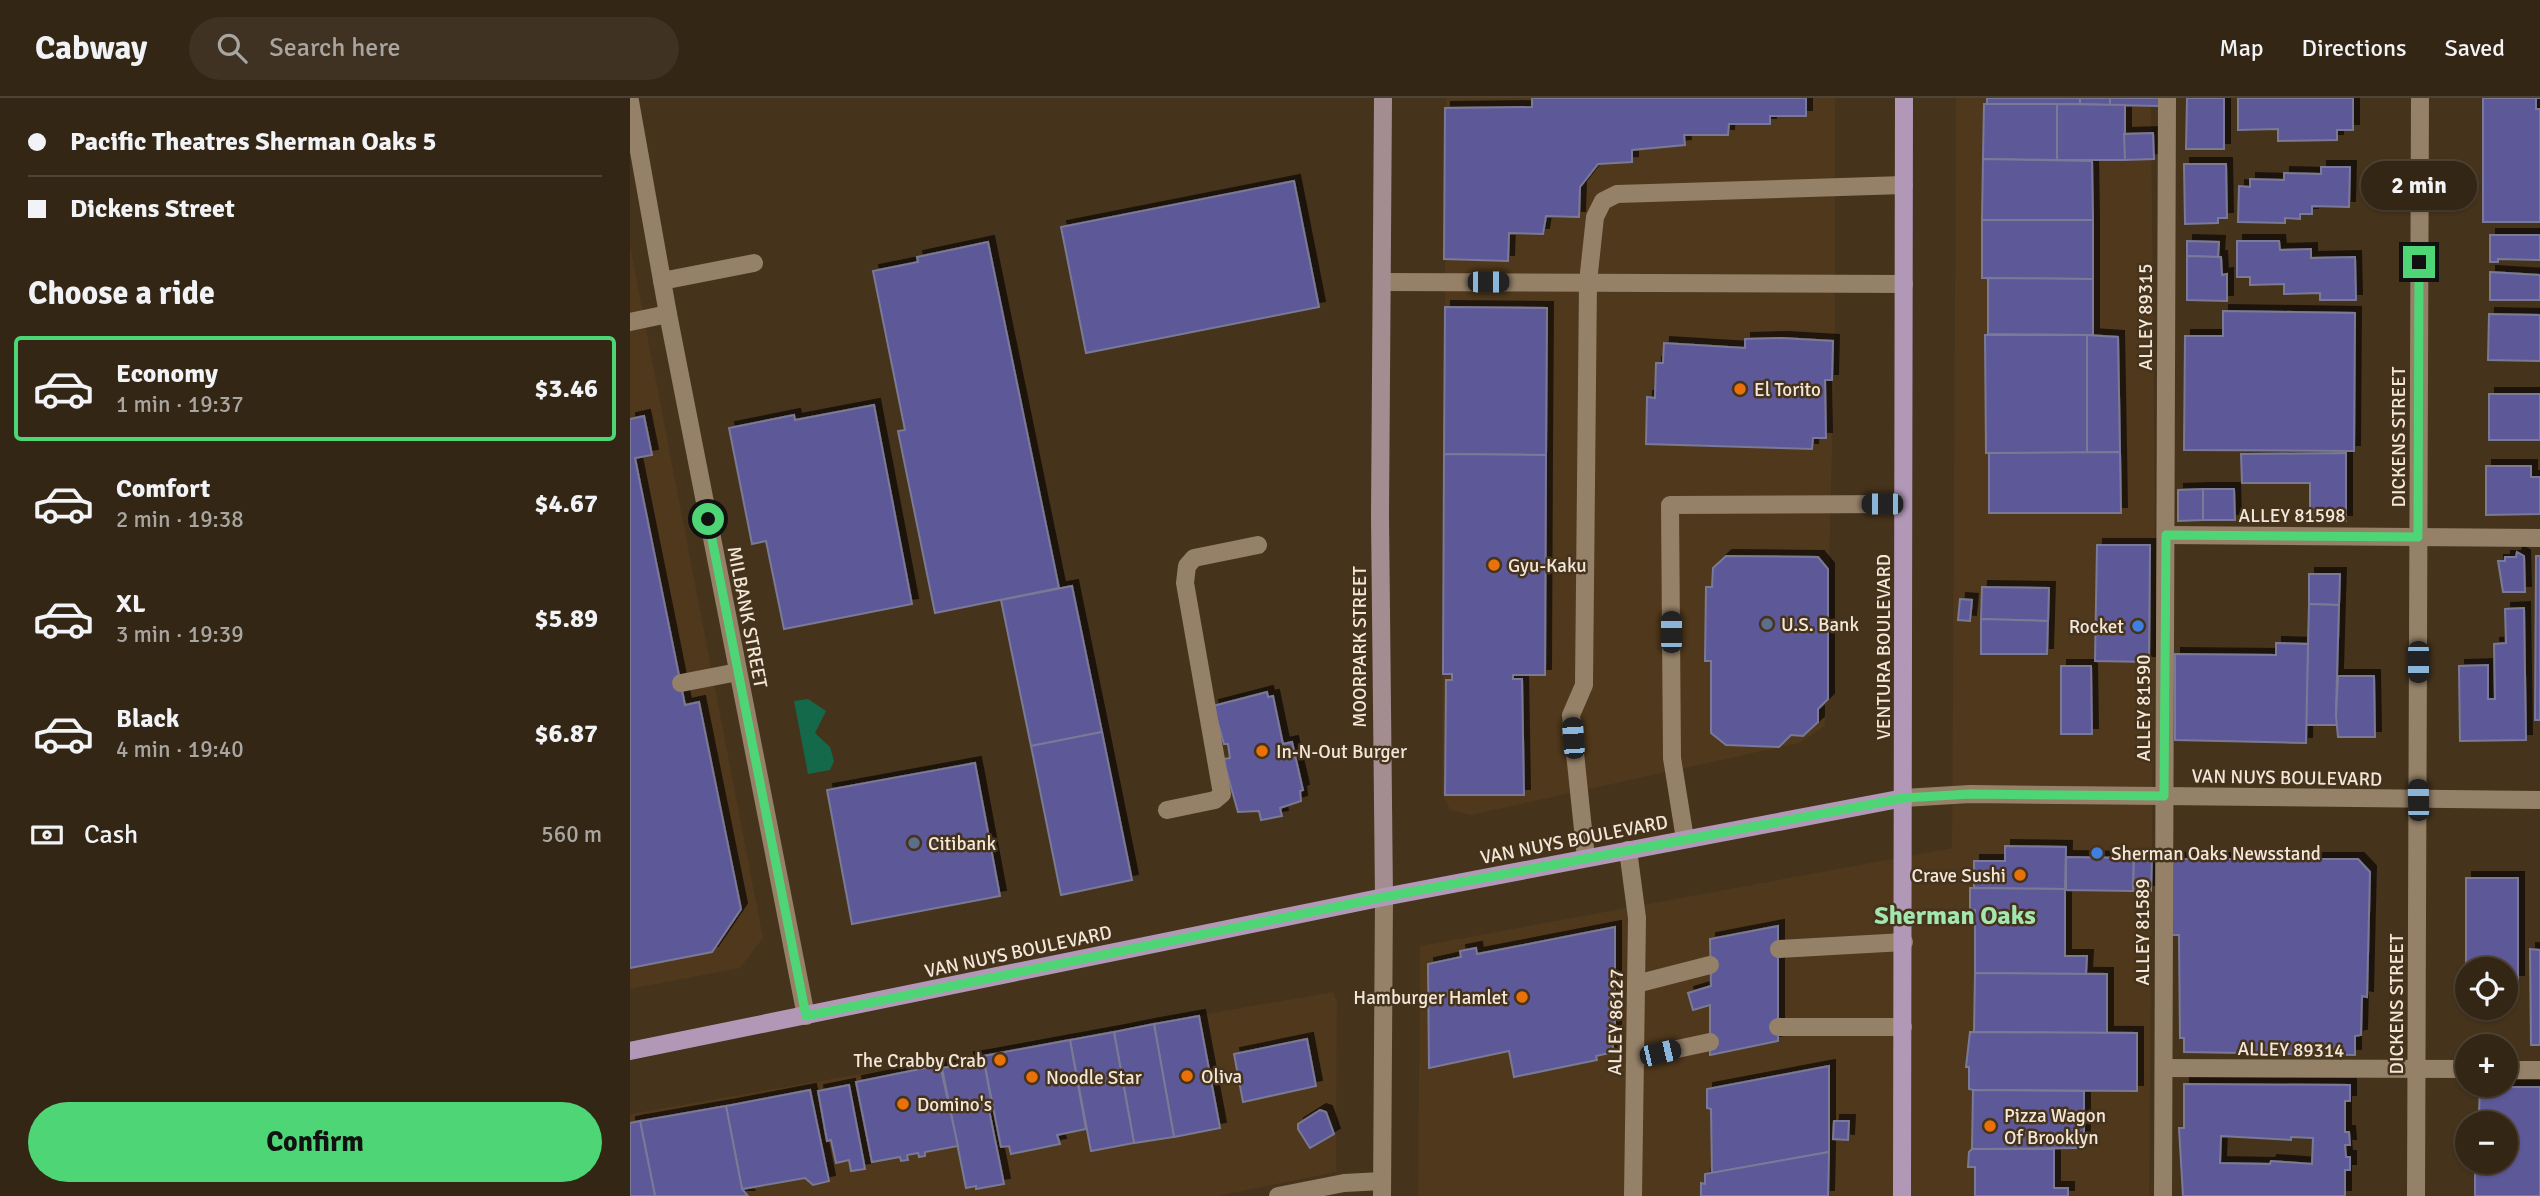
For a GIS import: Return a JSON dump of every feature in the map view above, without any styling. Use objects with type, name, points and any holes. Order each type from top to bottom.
[{"type":"main road","name":"MOORPARK STREET","points":[[1382,98],[1380,684],[1384,897]]},
{"type":"main road","name":"VENTURA BOULEVARD","points":[[1902,1196],[1904,98]]},
{"type":"main road","name":"VAN NUYS BOULEVARD","points":[[630,1051],[1384,897],[1904,798]]},
{"type":"street","name":"ALLEY 89315","points":[[2166,535],[2167,98]]},
{"type":"street","name":"DICKENS STREET","points":[[2416,1196],[2420,98]]},
{"type":"street","name":"MILBANK STREET","points":[[630,101],[668,314],[806,1016]]},
{"type":"street","points":[[1586,858],[1571,715],[1584,685],[1588,282],[1595,217],[1603,201],[1617,194],[1904,184]]},
{"type":"street","points":[[662,281],[754,262]]},
{"type":"street","points":[[1381,282],[1904,284]]},
{"type":"street","points":[[630,322],[668,314]]},
{"type":"street","points":[[1685,839],[1672,758],[1670,505],[1903,504]]},
{"type":"street","name":"ALLEY 81598","points":[[2166,535],[2540,538]]},
{"type":"street","name":"ALLEY 81590","points":[[2164,796],[2166,535]]},
{"type":"street","points":[[1167,810],[1215,800],[1222,794],[1185,583],[1186,566],[1194,558],[1258,545]]},
{"type":"street","points":[[681,682],[738,672]]},
{"type":"street","name":"VAN NUYS BOULEVARD","points":[[1904,798],[1970,794],[2540,800]]},
{"type":"street","name":"ALLEY 81589","points":[[2163,1196],[2164,796]]},
{"type":"street","name":"ALLEY 86127","points":[[1628,850],[1637,918],[1633,1196]]},
{"type":"street","name":"MOORPARK STREET","points":[[1382,1188],[1384,897]]},
{"type":"street","points":[[1779,949],[1904,942]]},
{"type":"street","points":[[1636,984],[1710,965]]},
{"type":"street","points":[[1778,1027],[1903,1027]]},
{"type":"street","points":[[1635,1058],[1710,1042]]},
{"type":"street","name":"ALLEY 89314","points":[[2164,1068],[2455,1069]]},
{"type":"street","points":[[2518,1070],[2540,1070]]},
{"type":"street","points":[[1278,1196],[1344,1183],[1382,1188]]},
{"type":"shaded area","points":[[1446,98],[1835,98],[1835,334],[1825,726],[1799,743],[1471,815],[1450,810],[1442,793]]},
{"type":"shaded area","points":[[1956,98],[2151,98],[2155,512],[2149,1196],[1418,1196],[1420,946],[1952,848]]},
{"type":"shaded area","points":[[630,245],[763,938],[740,968],[630,989]]},
{"type":"shaded area","points":[[1333,992],[1337,1002],[1336,1172],[1217,1196],[630,1196],[630,1114]]},
{"type":"green space","points":[[808,699],[826,711],[815,733],[830,747],[834,761],[830,770],[808,774],[794,701]]},
{"type":"building","points":[[1532,98],[1806,98],[1806,116],[1770,116],[1770,124],[1729,124],[1728,135],[1684,135],[1685,145],[1632,150],[1632,162],[1598,164],[1580,187],[1579,217],[1546,216],[1543,234],[1509,233],[1508,261],[1444,259],[1445,108],[1532,107]]},
{"type":"building","points":[[1987,98],[2080,98],[2080,104],[1987,104]]},
{"type":"building","points":[[2080,98],[2110,98],[2110,105],[2080,104]]},
{"type":"building","points":[[2110,98],[2160,98],[2160,106],[2110,105]]},
{"type":"building","points":[[2187,98],[2224,98],[2224,149],[2186,149]]},
{"type":"building","points":[[2238,98],[2353,98],[2353,130],[2337,130],[2337,140],[2278,141],[2278,129],[2238,130]]},
{"type":"building","points":[[2483,98],[2536,98],[2536,109],[2540,109],[2540,222],[2483,222]]},
{"type":"building","points":[[1984,104],[2057,104],[2057,160],[1983,159]]},
{"type":"building","points":[[2057,104],[2125,105],[2125,160],[2057,160]]},
{"type":"building","points":[[2153,133],[2154,159],[2125,160],[2124,134]]},
{"type":"building","points":[[1983,159],[2092,161],[2093,220],[1982,220]]},
{"type":"building","points":[[2184,164],[2226,164],[2227,218],[2218,218],[2218,223],[2185,224]]},
{"type":"building","points":[[2321,167],[2350,167],[2349,207],[2312,206],[2312,214],[2300,214],[2300,219],[2285,218],[2285,223],[2238,222],[2239,186],[2250,187],[2250,179],[2284,180],[2284,173],[2321,174]]},
{"type":"building","points":[[1294,181],[1319,307],[1086,353],[1061,227]]},
{"type":"building","points":[[1982,220],[2093,220],[2093,279],[1982,278]]},
{"type":"building","points":[[2490,235],[2540,235],[2540,260],[2498,259],[2498,262],[2490,262]]},
{"type":"building","points":[[2187,241],[2219,242],[2218,257],[2187,256]]},
{"type":"building","points":[[2237,241],[2279,241],[2280,250],[2311,249],[2311,258],[2355,257],[2356,300],[2320,300],[2320,293],[2284,294],[2284,284],[2250,285],[2250,277],[2237,277]]},
{"type":"building","points":[[988,242],[1059,588],[935,613],[898,431],[905,430],[873,271],[918,262],[917,257]]},
{"type":"building","points":[[2187,256],[2221,257],[2222,275],[2227,274],[2227,301],[2187,300]]},
{"type":"building","points":[[2490,272],[2540,275],[2540,300],[2490,300]]},
{"type":"building","points":[[1988,278],[2093,279],[2093,335],[1988,334]]},
{"type":"building","points":[[1445,307],[1547,308],[1546,455],[1444,454]]},
{"type":"building","points":[[2223,311],[2355,313],[2354,451],[2184,450],[2185,336],[2223,336]]},
{"type":"building","points":[[2489,314],[2540,315],[2540,361],[2488,360]]},
{"type":"building","points":[[1985,335],[2087,335],[2087,453],[1986,453]]},
{"type":"building","points":[[2087,335],[2118,337],[2120,452],[2087,453]]},
{"type":"building","name":"El Torito","points":[[1745,339],[1833,341],[1832,380],[1825,380],[1826,438],[1813,438],[1812,449],[1646,444],[1647,397],[1655,398],[1656,363],[1663,363],[1664,343],[1745,348]]},
{"type":"building","points":[[2489,394],[2540,394],[2540,440],[2489,440]]},
{"type":"building","points":[[874,405],[912,604],[784,629],[766,541],[752,544],[729,428],[794,415],[795,420]]},
{"type":"building","points":[[644,416],[652,455],[635,458],[685,705],[699,702],[741,909],[712,952],[630,968],[630,419]]},
{"type":"building","points":[[2120,452],[2121,513],[1989,513],[1989,453]]},
{"type":"building","points":[[2346,453],[2346,521],[2310,521],[2310,483],[2242,483],[2241,454]]},
{"type":"building","name":"Gyu-Kaku","points":[[1444,454],[1546,455],[1545,675],[1513,675],[1513,679],[1522,679],[1524,795],[1445,795],[1446,680],[1452,680],[1452,674],[1443,674]]},
{"type":"building","points":[[2486,466],[2531,466],[2531,477],[2540,477],[2540,514],[2486,515]]},
{"type":"building","points":[[2203,489],[2203,520],[2178,521],[2178,490]]},
{"type":"building","points":[[2203,489],[2234,489],[2235,520],[2203,520]]},
{"type":"building","points":[[2097,545],[2150,545],[2149,662],[2095,661]]},
{"type":"building","points":[[2517,552],[2524,556],[2525,592],[2503,592],[2498,561],[2505,561],[2505,557],[2516,557]]},
{"type":"building","name":"U.S. Bank","points":[[1726,556],[1818,557],[1828,569],[1828,699],[1818,709],[1818,722],[1803,736],[1791,735],[1779,747],[1726,745],[1711,733],[1711,661],[1705,661],[1706,587],[1712,587],[1713,568]]},
{"type":"building","points":[[2536,556],[2540,556],[2540,720],[2535,720]]},
{"type":"building","points":[[2309,574],[2340,574],[2339,605],[2309,604]]},
{"type":"building","points":[[1072,586],[1102,732],[1031,746],[1001,600]]},
{"type":"building","points":[[1982,587],[2049,588],[2048,621],[1981,619]]},
{"type":"building","points":[[1960,599],[1972,600],[1970,621],[1958,620]]},
{"type":"building","points":[[2309,604],[2339,605],[2336,710],[2338,725],[2306,725]]},
{"type":"building","points":[[2524,608],[2526,740],[2460,741],[2459,666],[2488,665],[2488,699],[2495,699],[2494,644],[2506,643],[2505,609]]},
{"type":"building","points":[[1981,619],[2048,621],[2047,654],[1981,654]]},
{"type":"building","points":[[2276,643],[2308,644],[2306,743],[2175,740],[2175,654],[2276,655]]},
{"type":"building","points":[[2061,666],[2091,666],[2092,734],[2061,734]]},
{"type":"building","points":[[2338,676],[2374,676],[2375,737],[2338,737]]},
{"type":"building","name":"In-N-Out Burger","points":[[1267,692],[1268,697],[1273,696],[1283,744],[1292,742],[1303,790],[1300,791],[1301,801],[1280,808],[1282,816],[1261,820],[1259,811],[1238,812],[1223,759],[1230,758],[1228,744],[1224,744],[1213,706]]},
{"type":"building","points":[[1102,732],[1132,880],[1061,895],[1031,746]]},
{"type":"building","name":"Citibank","points":[[975,763],[1000,896],[852,924],[827,790]]},
{"type":"building","name":"Crave Sushi","points":[[2005,846],[2066,847],[2065,889],[1974,888],[1974,861],[2005,861]]},
{"type":"building","points":[[2066,857],[2134,858],[2133,891],[2066,890]]},
{"type":"building","points":[[2152,857],[2151,891],[2133,891],[2134,858]]},
{"type":"building","points":[[2172,859],[2358,859],[2370,872],[2367,997],[2362,996],[2361,1035],[2355,1036],[2355,1055],[2184,1052],[2184,1038],[2180,1038],[2179,935],[2172,935]]},
{"type":"building","points":[[2466,878],[2518,878],[2518,957],[2466,957]]},
{"type":"building","points":[[1970,888],[2065,889],[2065,956],[2087,956],[2086,974],[1975,973],[1975,910],[1970,910]]},
{"type":"building","points":[[1778,926],[1778,1041],[1710,1055],[1710,1005],[1693,1010],[1688,993],[1711,986],[1710,939]]},
{"type":"building","name":"Hamburger Hamlet","points":[[1615,927],[1615,1030],[1610,1031],[1614,1052],[1596,1056],[1597,1060],[1514,1077],[1509,1051],[1429,1068],[1428,964],[1461,957],[1460,951],[1476,948],[1477,954]]},
{"type":"building","points":[[2530,949],[2540,950],[2540,1045],[2531,1045]]},
{"type":"building","points":[[1975,973],[2107,974],[2107,1033],[1974,1032]]},
{"type":"building","name":"Oliva","points":[[1199,1016],[1220,1128],[1174,1137],[1154,1024]]},
{"type":"building","points":[[1154,1024],[1174,1137],[1134,1143],[1114,1032]]},
{"type":"building","points":[[1114,1032],[1134,1143],[1091,1151],[1070,1040]]},
{"type":"building","points":[[1970,1032],[2137,1033],[2137,1091],[1969,1089],[1969,1067],[1966,1067]]},
{"type":"building","points":[[1307,1039],[1316,1086],[1243,1102],[1234,1054]]},
{"type":"building","name":"Noodle Star","points":[[1070,1040],[1086,1129],[1057,1135],[1060,1144],[1011,1154],[1009,1146],[1001,1147],[983,1056]]},
{"type":"building","points":[[983,1056],[991,1099],[987,1100],[1004,1184],[976,1189],[976,1186],[966,1188],[942,1068],[969,1063],[968,1058]]},
{"type":"building","points":[[940,1065],[958,1146],[925,1152],[925,1156],[919,1157],[918,1153],[907,1155],[908,1160],[901,1161],[900,1157],[872,1162],[856,1082]]},
{"type":"building","points":[[1829,1066],[1829,1152],[1712,1173],[1711,1109],[1707,1108],[1707,1089]]},
{"type":"building","points":[[2184,1084],[2350,1085],[2350,1101],[2345,1101],[2345,1132],[2349,1132],[2350,1145],[2345,1145],[2346,1157],[2350,1157],[2350,1170],[2345,1170],[2345,1196],[2183,1196],[2179,1128],[2184,1128]],"holes":[[[2221,1136],[2291,1140],[2291,1137],[2313,1138],[2312,1164],[2271,1161],[2270,1164],[2220,1163]]]},
{"type":"building","points":[[849,1085],[865,1169],[851,1171],[849,1160],[836,1163],[831,1140],[827,1141],[818,1091]]},
{"type":"building","points":[[2518,1087],[2540,1087],[2540,1196],[2475,1196],[2475,1174],[2518,1174],[2518,1111],[2479,1111],[2480,1097],[2518,1097]]},
{"type":"building","points":[[810,1090],[829,1181],[813,1185],[805,1178],[742,1189],[726,1106]]},
{"type":"building","points":[[1973,1090],[2084,1091],[2084,1148],[1972,1149]]},
{"type":"building","points":[[726,1106],[742,1189],[748,1196],[655,1196],[640,1121]]},
{"type":"building","points":[[1320,1110],[1326,1112],[1334,1134],[1310,1148],[1298,1129],[1298,1124]]},
{"type":"building","points":[[640,1121],[655,1196],[630,1196],[630,1123]]},
{"type":"building","points":[[1834,1121],[1849,1121],[1848,1140],[1833,1139]]},
{"type":"building","points":[[1972,1149],[2054,1149],[2054,1188],[2068,1188],[2068,1196],[1975,1196],[1975,1167],[1968,1167],[1969,1152]]},
{"type":"building","points":[[1829,1152],[1828,1196],[1701,1196],[1701,1183],[1705,1184],[1705,1174]]},
{"type":"place","name":"El Torito","points":[[1740,389]]},
{"type":"place","name":"Gyu-Kaku","points":[[1494,565]]},
{"type":"place","name":"U.S. Bank","points":[[1767,624]]},
{"type":"place","name":"Rocket","points":[[2138,626]]},
{"type":"place","name":"In-N-Out Burger","points":[[1262,751]]},
{"type":"place","name":"Citibank","points":[[914,843]]},
{"type":"place","name":"Sherman Oaks Newsstand","points":[[2097,853]]},
{"type":"place","name":"Crave Sushi","points":[[2020,875]]},
{"type":"place","name":"Hamburger Hamlet","points":[[1522,997]]},
{"type":"place","name":"The Crabby Crab","points":[[1000,1060]]},
{"type":"place","name":"Oliva","points":[[1187,1076]]},
{"type":"place","name":"Noodle Star","points":[[1032,1077]]},
{"type":"place","name":"Domino's","points":[[903,1104]]},
{"type":"place","name":"Pizza Wagon Of Brooklyn","points":[[1990,1126]]},
{"type":"district","name":"Sherman Oaks","points":[[1955,915]]},
{"type":"route","points":[[708,519],[806,1016],[1192,935],[1904,798],[1970,794],[2164,796],[2166,535],[2418,537],[2419,262]]}]
